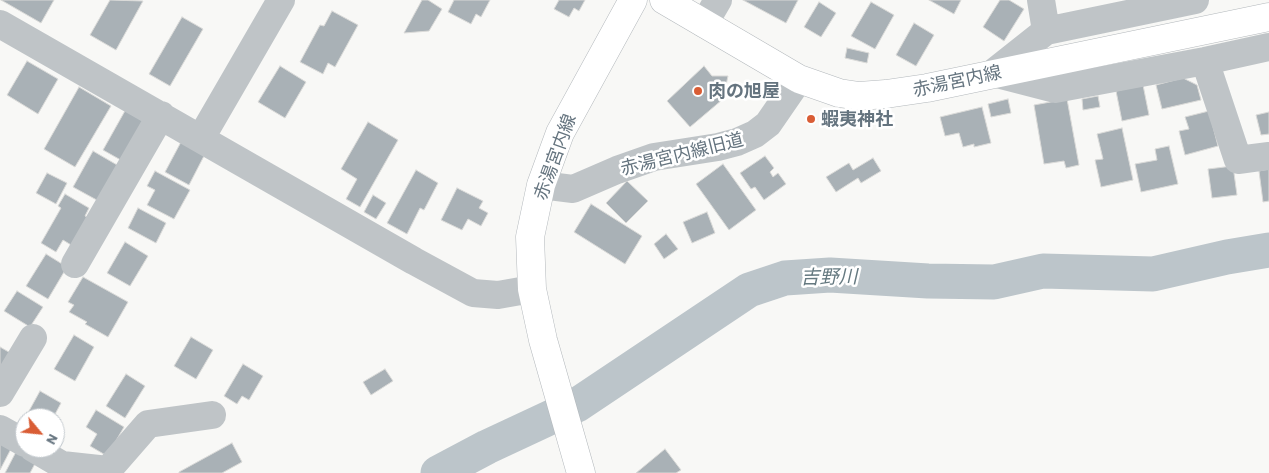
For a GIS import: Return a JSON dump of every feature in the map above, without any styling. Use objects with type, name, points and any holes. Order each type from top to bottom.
[{"type":"main road","name":"赤湯宮内線","points":[[581,471],[543,340],[532,289],[530,237],[541,185],[560,134],[633,0]]},
{"type":"main road","name":"赤湯宮内線","points":[[664,0],[799,78],[839,93],[858,96],[927,88],[1269,17]]},
{"type":"street","points":[[201,138],[281,0]]},
{"type":"street","points":[[704,24],[718,0]]},
{"type":"street","points":[[1041,0],[1046,32]]},
{"type":"street","points":[[993,73],[1046,32],[1195,0]]},
{"type":"street","points":[[4,34],[160,114],[414,261],[473,293],[498,295],[532,289]]},
{"type":"street","points":[[993,73],[1055,89],[1269,47]]},
{"type":"street","points":[[1205,61],[1238,160],[1269,156]]},
{"type":"street","name":"赤湯宮内線旧道","points":[[541,185],[573,189],[654,157],[718,147],[737,142],[756,134],[768,124],[799,78]]},
{"type":"street","points":[[75,264],[160,114]]},
{"type":"street","points":[[0,393],[33,338]]},
{"type":"street","points":[[44,458],[62,465],[108,470],[148,424],[212,415]]},
{"type":"street","points":[[0,429],[15,440]]},
{"type":"building","points":[[1,0],[54,0],[41,23]]},
{"type":"building","points":[[110,0],[143,1],[116,50],[90,35]]},
{"type":"building","points":[[422,0],[428,0],[442,9],[429,31],[404,33]]},
{"type":"building","points":[[454,0],[490,0],[481,17],[476,14],[471,24],[448,12]]},
{"type":"building","points":[[559,0],[585,0],[579,11],[574,8],[569,17],[554,9]]},
{"type":"building","points":[[743,0],[798,0],[786,23]]},
{"type":"building","points":[[929,0],[961,0],[954,14]]},
{"type":"building","points":[[1000,0],[1009,0],[1024,9],[1004,41],[983,27]]},
{"type":"building","points":[[819,2],[836,13],[821,37],[804,27]]},
{"type":"building","points":[[871,2],[894,15],[875,49],[851,36]]},
{"type":"building","points":[[332,11],[358,25],[335,67],[328,63],[323,74],[300,62],[320,25],[324,26]]},
{"type":"building","points":[[182,17],[203,29],[170,86],[149,74]]},
{"type":"building","points":[[914,23],[934,35],[916,66],[896,55]]},
{"type":"building","points":[[847,48],[869,53],[867,63],[845,58]]},
{"type":"building","points":[[27,61],[58,79],[38,114],[7,95]]},
{"type":"building","points":[[280,66],[306,82],[285,118],[258,102]]},
{"type":"building","points":[[704,66],[712,76],[728,76],[725,90],[729,94],[690,127],[667,101]]},
{"type":"building","points":[[1183,78],[1197,85],[1201,100],[1162,109],[1156,85]]},
{"type":"building","points":[[1143,85],[1149,115],[1122,121],[1116,91]]},
{"type":"building","points":[[79,87],[111,106],[75,167],[44,149]]},
{"type":"building","points":[[1098,96],[1100,107],[1083,110],[1082,99]]},
{"type":"building","points":[[1008,99],[1011,113],[991,117],[988,104]]},
{"type":"building","points":[[1067,99],[1079,165],[1066,168],[1064,161],[1044,164],[1034,105]]},
{"type":"building","points":[[982,107],[991,143],[974,147],[974,144],[963,147],[959,133],[945,136],[940,117]]},
{"type":"building","points":[[126,109],[150,123],[126,163],[103,150]]},
{"type":"building","points":[[1209,111],[1218,146],[1185,155],[1179,131],[1189,129],[1185,117]]},
{"type":"building","points":[[1269,112],[1269,134],[1261,135],[1256,115]]},
{"type":"building","points":[[368,122],[398,140],[360,207],[346,199],[357,179],[341,169]]},
{"type":"building","points":[[1122,128],[1133,180],[1101,187],[1095,160],[1103,159],[1097,134]]},
{"type":"building","points":[[181,142],[205,154],[189,185],[165,172]]},
{"type":"building","points":[[1169,146],[1178,184],[1141,192],[1135,164],[1157,160],[1155,149]]},
{"type":"building","points":[[93,151],[124,169],[104,204],[73,187]]},
{"type":"building","points":[[765,156],[774,168],[770,172],[773,177],[778,173],[786,184],[764,200],[755,187],[751,189],[740,173]]},
{"type":"building","points":[[873,158],[881,171],[861,183],[858,178],[836,192],[826,177],[849,163],[853,170]]},
{"type":"building","points":[[723,164],[756,210],[729,230],[696,184]]},
{"type":"building","points":[[1233,166],[1237,195],[1212,198],[1208,169]]},
{"type":"building","points":[[1269,169],[1269,201],[1263,202],[1259,171]]},
{"type":"building","points":[[416,170],[438,183],[424,210],[420,208],[407,234],[387,223]]},
{"type":"building","points":[[155,171],[190,190],[174,219],[147,205],[155,190],[147,186]]},
{"type":"building","points":[[47,173],[67,183],[56,204],[36,193]]},
{"type":"building","points":[[627,181],[648,201],[626,223],[606,203]]},
{"type":"building","points":[[457,188],[483,201],[479,208],[488,213],[481,226],[468,219],[462,230],[441,220]]},
{"type":"building","points":[[65,194],[89,208],[85,216],[92,220],[76,248],[63,240],[56,252],[41,243],[61,208],[58,206]]},
{"type":"building","points":[[373,195],[386,203],[376,219],[364,212]]},
{"type":"building","points":[[591,204],[642,236],[625,264],[574,232]]},
{"type":"building","points":[[138,208],[166,223],[156,243],[128,228]]},
{"type":"building","points":[[707,212],[715,233],[692,243],[683,222]]},
{"type":"building","points":[[666,234],[678,249],[664,259],[654,244]]},
{"type":"building","points":[[125,242],[148,256],[130,286],[107,273]]},
{"type":"building","points":[[46,254],[67,267],[48,299],[26,286]]},
{"type":"building","points":[[83,277],[128,302],[108,337],[69,312],[74,305],[68,302]]},
{"type":"building","points":[[17,291],[43,307],[30,327],[4,311]]},
{"type":"building","points":[[74,335],[94,347],[75,381],[54,369]]},
{"type":"building","points":[[191,337],[213,350],[196,379],[174,366]]},
{"type":"building","points":[[0,347],[14,355],[0,380]]},
{"type":"building","points":[[243,364],[263,376],[249,400],[242,396],[237,404],[224,396]]},
{"type":"building","points":[[385,369],[393,381],[371,395],[363,382]]},
{"type":"building","points":[[126,374],[145,386],[125,418],[106,406]]},
{"type":"building","points":[[40,391],[61,403],[58,408],[31,408]]},
{"type":"building","points":[[96,410],[124,427],[107,456],[90,446],[97,434],[86,427]]},
{"type":"building","points":[[0,439],[13,445],[0,470]]},
{"type":"building","points":[[232,443],[242,462],[222,473],[179,473],[179,472]]},
{"type":"building","points":[[665,449],[681,470],[676,473],[636,473]]},
{"type":"building","points":[[15,454],[15,458],[38,458],[30,473],[5,473]]},
{"type":"waterway","name":"吉野川","points":[[438,473],[487,447],[577,405],[749,290],[785,278],[830,275],[928,281],[994,282],[1043,271],[1153,274],[1227,257],[1269,250]]},
{"type":"place","name":"肉の旭屋","points":[[698,91]]},
{"type":"place","name":"蝦夷神社","points":[[811,119]]}]
